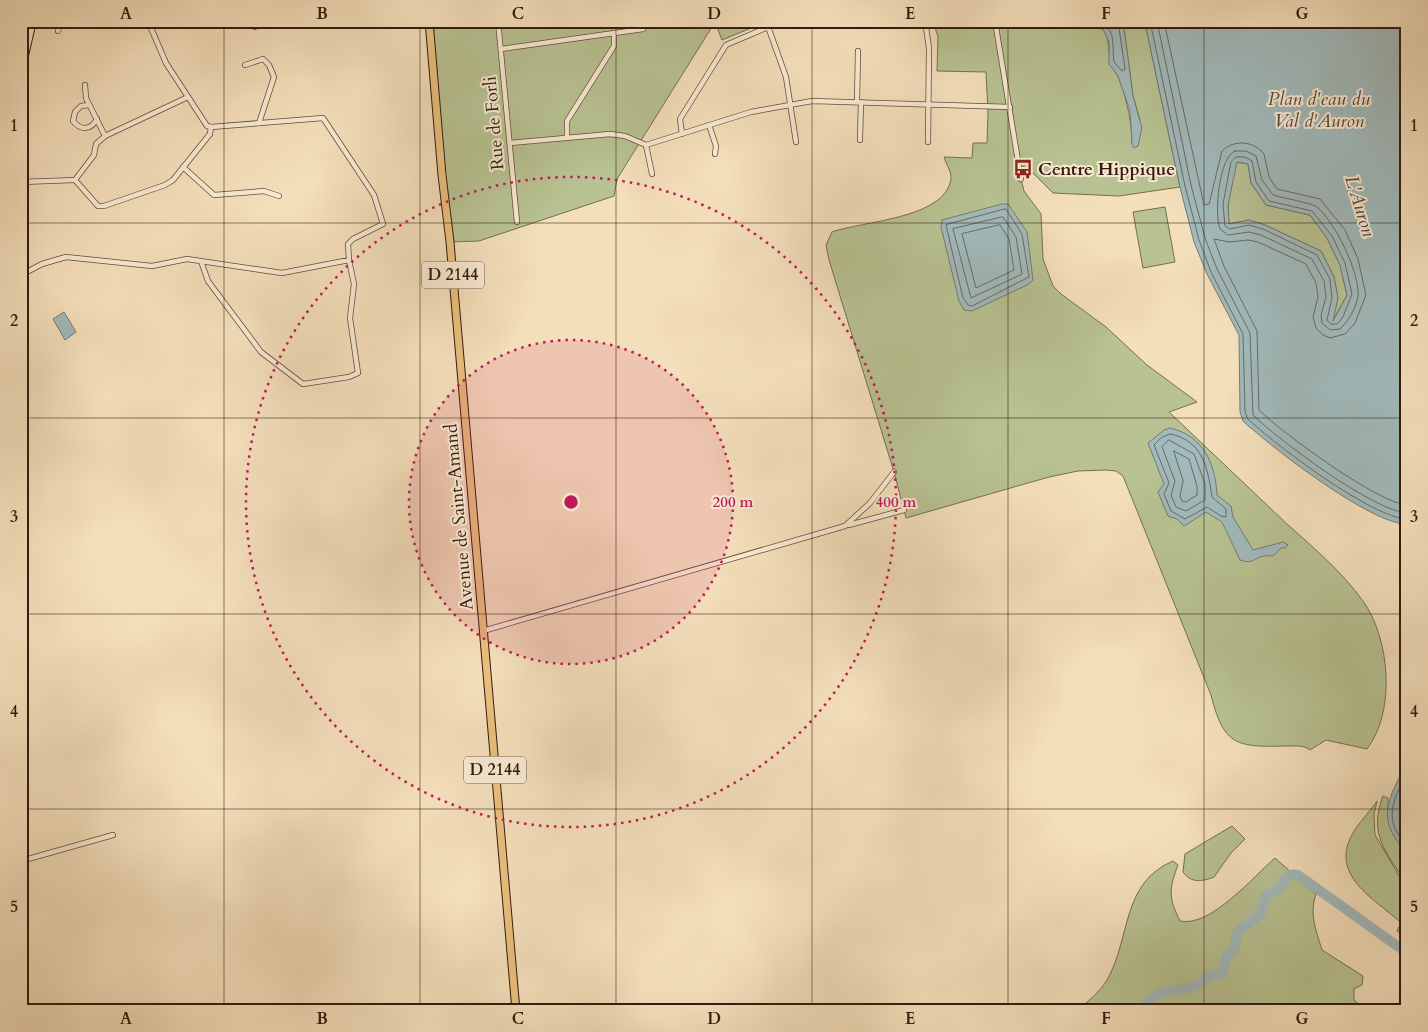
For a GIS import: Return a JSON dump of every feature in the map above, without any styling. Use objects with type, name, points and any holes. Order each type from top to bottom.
[{"type":"main road","points":[[21,72],[33,21]]},
{"type":"main road","name":"Avenue de Saint-Amand","points":[[429,21],[442,175],[450,242],[516,1011]]},
{"type":"street","points":[[58,31],[61,21]]},
{"type":"street","points":[[148,21],[166,63],[207,126],[323,118],[374,195],[383,224],[353,239],[348,244],[354,284],[350,318],[358,373],[349,377],[303,384],[261,352],[208,281],[201,261]]},
{"type":"street","name":"Rue de Forli","points":[[498,21],[517,222]]},
{"type":"street","points":[[766,21],[784,70],[792,106],[796,142]]},
{"type":"street","points":[[682,134],[680,119],[726,45],[782,21]]},
{"type":"street","points":[[924,21],[929,48],[928,142]]},
{"type":"street","points":[[996,21],[1021,178]]},
{"type":"street","points":[[501,49],[643,29]]},
{"type":"street","points":[[567,138],[567,121],[615,43],[614,33]]},
{"type":"street","points":[[858,51],[860,140]]},
{"type":"street","points":[[245,65],[263,59],[269,65],[274,77],[258,123]]},
{"type":"street","points":[[84,85],[89,105],[105,136]]},
{"type":"street","points":[[75,180],[94,155],[96,144],[105,136],[188,96]]},
{"type":"street","points":[[510,143],[619,134],[646,145],[751,112],[812,101],[1010,106]]},
{"type":"street","points":[[89,105],[81,106],[74,112],[73,121],[80,128],[86,129],[94,124],[97,119]]},
{"type":"street","points":[[709,125],[716,146],[715,154]]},
{"type":"street","points":[[75,180],[98,206],[104,206],[165,185],[173,180],[210,134],[211,127]]},
{"type":"street","points":[[646,145],[652,174]]},
{"type":"street","points":[[183,167],[214,195],[264,191],[279,196]]},
{"type":"street","points":[[21,182],[75,180]]},
{"type":"street","points":[[21,275],[42,264],[66,257],[152,266],[187,260],[201,261],[282,273],[349,260]]},
{"type":"street","points":[[845,526],[870,503],[894,472]]},
{"type":"street","points":[[483,630],[904,510]]},
{"type":"street","points":[[21,861],[112,835]]},
{"type":"green space","points":[[429,21],[768,21],[722,40],[715,22],[617,179],[614,196],[479,241],[450,242]]},
{"type":"green space","points":[[933,21],[1081,21],[1084,26],[1103,29],[1107,38],[1112,66],[1120,81],[1125,98],[1130,120],[1132,144],[1140,120],[1133,96],[1123,21],[1147,21],[1145,23],[1180,187],[1119,196],[1053,193],[1023,166],[1021,179],[1024,191],[1041,214],[1043,259],[1053,286],[1061,294],[1106,327],[1147,365],[1197,402],[1169,412],[1328,561],[1363,601],[1379,635],[1386,675],[1386,695],[1382,715],[1376,733],[1367,749],[1326,740],[1310,750],[1300,746],[1256,746],[1235,740],[1228,734],[1221,725],[1211,695],[1123,476],[1116,471],[1078,471],[1049,477],[906,518],[826,245],[832,232],[900,216],[934,203],[945,192],[951,179],[944,157],[972,158],[973,143],[987,143],[986,72],[937,71],[938,37]]},
{"type":"green space","points":[[1236,162],[1248,164],[1251,183],[1266,205],[1310,215],[1327,238],[1340,265],[1347,295],[1332,322],[1338,298],[1334,277],[1321,251],[1265,225],[1249,220],[1229,224],[1228,205]]},
{"type":"green space","points":[[1165,207],[1175,262],[1143,268],[1133,212]]},
{"type":"green space","points":[[1383,796],[1388,798],[1390,820],[1395,834],[1407,852],[1407,884],[1386,852],[1378,833],[1377,822]]},
{"type":"green space","points":[[1377,801],[1374,815],[1375,835],[1407,889],[1407,937],[1397,931],[1401,923],[1360,887],[1352,877],[1347,865],[1346,853],[1350,839]]},
{"type":"green space","points":[[1232,826],[1245,839],[1231,853],[1214,877],[1197,881],[1186,876],[1183,872],[1185,854]]},
{"type":"green space","points":[[1275,858],[1316,894],[1313,915],[1322,950],[1363,976],[1362,985],[1354,989],[1354,1000],[1367,1011],[1077,1011],[1097,993],[1107,980],[1115,964],[1136,897],[1144,883],[1156,871],[1173,861],[1178,865],[1171,893],[1173,906],[1180,921],[1192,921],[1204,917],[1217,909]]},
{"type":"water","points":[[1081,21],[1123,21],[1133,96],[1142,128],[1138,146],[1134,148],[1132,144],[1130,111],[1118,76],[1109,64],[1109,42],[1103,29],[1084,26]]},
{"type":"water","name":"Plan d'eau du Val d'Auron","points":[[1147,21],[1407,21],[1407,524],[1391,521],[1347,499],[1298,465],[1243,421],[1240,412],[1239,335],[1207,274],[1194,242],[1180,187],[1145,23]],"holes":[[[1237,162],[1248,164],[1251,183],[1266,205],[1310,215],[1327,238],[1340,265],[1347,295],[1333,321],[1338,298],[1334,277],[1321,251],[1265,225],[1249,220],[1229,224],[1228,205]]]},
{"type":"water","points":[[1008,204],[1027,232],[1033,280],[1029,284],[972,311],[964,310],[959,301],[941,227],[942,220]]},
{"type":"water","points":[[64,312],[76,332],[65,340],[53,319]]},
{"type":"water","points":[[1170,428],[1191,437],[1206,452],[1214,472],[1217,495],[1231,506],[1233,517],[1253,550],[1283,542],[1288,545],[1285,548],[1281,548],[1273,556],[1261,557],[1249,562],[1240,560],[1222,522],[1206,512],[1184,526],[1177,519],[1168,516],[1158,492],[1164,484],[1148,443],[1164,430]]},
{"type":"water","points":[[1407,763],[1407,852],[1391,829],[1388,819],[1388,808],[1390,798]]},
{"type":"waterway","points":[[1147,1011],[1146,1004],[1164,992],[1189,988],[1203,982],[1209,976],[1223,974],[1226,957],[1234,950],[1238,931],[1260,915],[1266,895],[1279,890],[1286,878],[1294,874],[1407,953]]},
{"type":"place","name":"Centre Hippique","points":[[1023,169]]},
{"type":"water label","name":"L'Auron","points":[[1360,206]]}]
